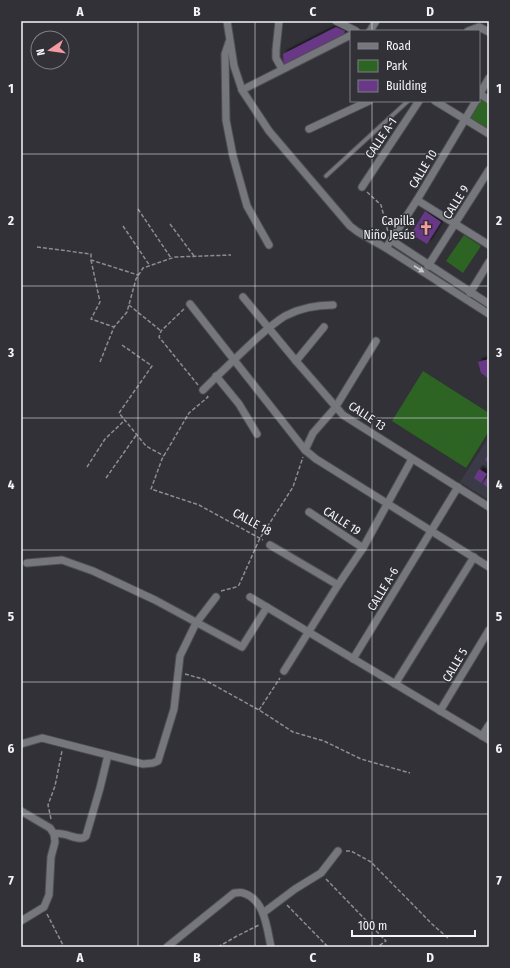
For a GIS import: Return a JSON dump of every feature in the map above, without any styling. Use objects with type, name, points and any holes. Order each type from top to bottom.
[{"type":"street","points":[[227,21],[234,66],[242,90],[269,131],[350,226],[489,314]]},
{"type":"street","points":[[279,21],[276,58],[282,69]]},
{"type":"street","points":[[336,21],[354,30]]},
{"type":"street","points":[[371,30],[376,21]]},
{"type":"street","points":[[471,30],[479,27],[489,32]]},
{"type":"street","points":[[242,90],[350,35]]},
{"type":"street","points":[[229,40],[225,54],[226,120],[233,156],[247,206],[269,245]]},
{"type":"street","points":[[480,93],[489,78]]},
{"type":"street","points":[[480,96],[489,100]]},
{"type":"street","points":[[309,129],[367,102]]},
{"type":"street","name":"CALLE A-1","points":[[362,186],[419,102]]},
{"type":"street","points":[[437,102],[489,134]]},
{"type":"street","name":"CALLE 10","points":[[386,248],[417,200],[475,102]]},
{"type":"street","name":"CALLE 9","points":[[428,266],[489,170]]},
{"type":"street","points":[[417,200],[489,245]]},
{"type":"street","points":[[391,240],[428,266],[489,304]]},
{"type":"street","points":[[470,293],[489,262]]},
{"type":"street","name":"CALLE 13","points":[[243,297],[335,408],[343,415],[489,507]]},
{"type":"street","points":[[190,304],[305,450],[316,459],[431,529],[489,567]]},
{"type":"street","points":[[203,390],[234,359],[285,316],[314,306],[333,304]]},
{"type":"street","points":[[296,361],[324,327]]},
{"type":"street","points":[[305,450],[313,433],[335,408],[376,341]]},
{"type":"street","points":[[216,376],[239,404],[257,434]]},
{"type":"street","points":[[284,671],[363,548],[412,459]]},
{"type":"street","name":"CALLE A-6","points":[[353,659],[458,487]]},
{"type":"street","name":"CALLE 19","points":[[309,512],[363,548]]},
{"type":"street","name":"CALLE 18","points":[[270,545],[338,585]]},
{"type":"street","points":[[395,684],[474,557]]},
{"type":"street","points":[[27,563],[62,560],[94,571],[155,600],[242,647],[267,607]]},
{"type":"street","points":[[21,744],[42,738],[143,764],[158,761],[174,709],[180,656],[196,623],[216,596]]},
{"type":"street","points":[[250,597],[489,740]]},
{"type":"street","name":"CALLE 5","points":[[440,711],[489,630]]},
{"type":"street","points":[[482,736],[489,725]]},
{"type":"street","points":[[54,834],[60,832],[80,839],[86,836],[108,755]]},
{"type":"street","points":[[21,811],[50,828],[54,834],[55,842],[51,857],[49,895],[44,907],[21,921]]},
{"type":"street","points":[[263,913],[281,899],[321,873],[338,851]]},
{"type":"street","points":[[167,947],[234,892],[244,893],[257,902],[263,913],[271,947]]},
{"type":"lane","points":[[326,176],[407,102]]},
{"type":"path","points":[[362,186],[381,205],[391,240]]},
{"type":"path","points":[[138,209],[171,258]]},
{"type":"path","points":[[170,224],[194,256]]},
{"type":"path","points":[[123,226],[150,266]]},
{"type":"path","points":[[37,247],[91,254],[100,302],[91,319],[114,327]]},
{"type":"path","points":[[100,362],[114,327],[127,312],[136,279],[143,268],[175,257],[231,255]]},
{"type":"path","points":[[91,260],[138,275]]},
{"type":"path","points":[[122,345],[152,366],[119,413],[146,446],[164,456],[189,413],[208,397],[159,337],[160,330],[190,304]]},
{"type":"path","points":[[129,305],[160,330]]},
{"type":"path","points":[[88,467],[105,439],[125,420]]},
{"type":"path","points":[[106,478],[137,434]]},
{"type":"path","points":[[216,596],[220,592],[239,585],[260,538],[293,487],[301,467],[305,450]]},
{"type":"path","name":"CALLE 18","points":[[164,456],[151,489],[199,505],[270,545]]},
{"type":"path","points":[[259,710],[284,671]]},
{"type":"path","points":[[179,672],[203,679],[259,710],[293,732],[324,741],[361,759],[410,773]]},
{"type":"path","points":[[51,820],[48,805],[55,786],[64,744]]},
{"type":"path","points":[[338,851],[351,851],[371,862],[432,924],[449,939]]},
{"type":"path","points":[[321,873],[386,941],[377,947]]},
{"type":"path","points":[[281,899],[328,947]]},
{"type":"path","points":[[44,907],[64,947]]},
{"type":"path","points":[[218,947],[265,922]]},
{"type":"shaded area","points":[[489,437],[489,500],[460,482]]},
{"type":"green space","points":[[481,100],[489,104],[489,129],[470,118]]},
{"type":"green space","points":[[464,235],[481,246],[463,273],[446,261]]},
{"type":"green space","points":[[423,371],[489,413],[489,431],[466,468],[392,421]]},
{"type":"building","points":[[336,27],[345,31],[344,35],[284,67],[283,54]]},
{"type":"building","name":"Capilla Niño Jesús","points":[[425,211],[441,222],[427,244],[411,234]]},
{"type":"building","points":[[489,359],[489,379],[481,373],[478,362]]},
{"type":"building","points":[[489,453],[489,463],[485,460]]},
{"type":"building","points":[[479,469],[487,474],[481,483],[474,478]]},
{"type":"building","points":[[489,474],[489,488],[483,484]]},
{"type":"place","name":"Capilla Niño Jesús","points":[[426,228]]}]
